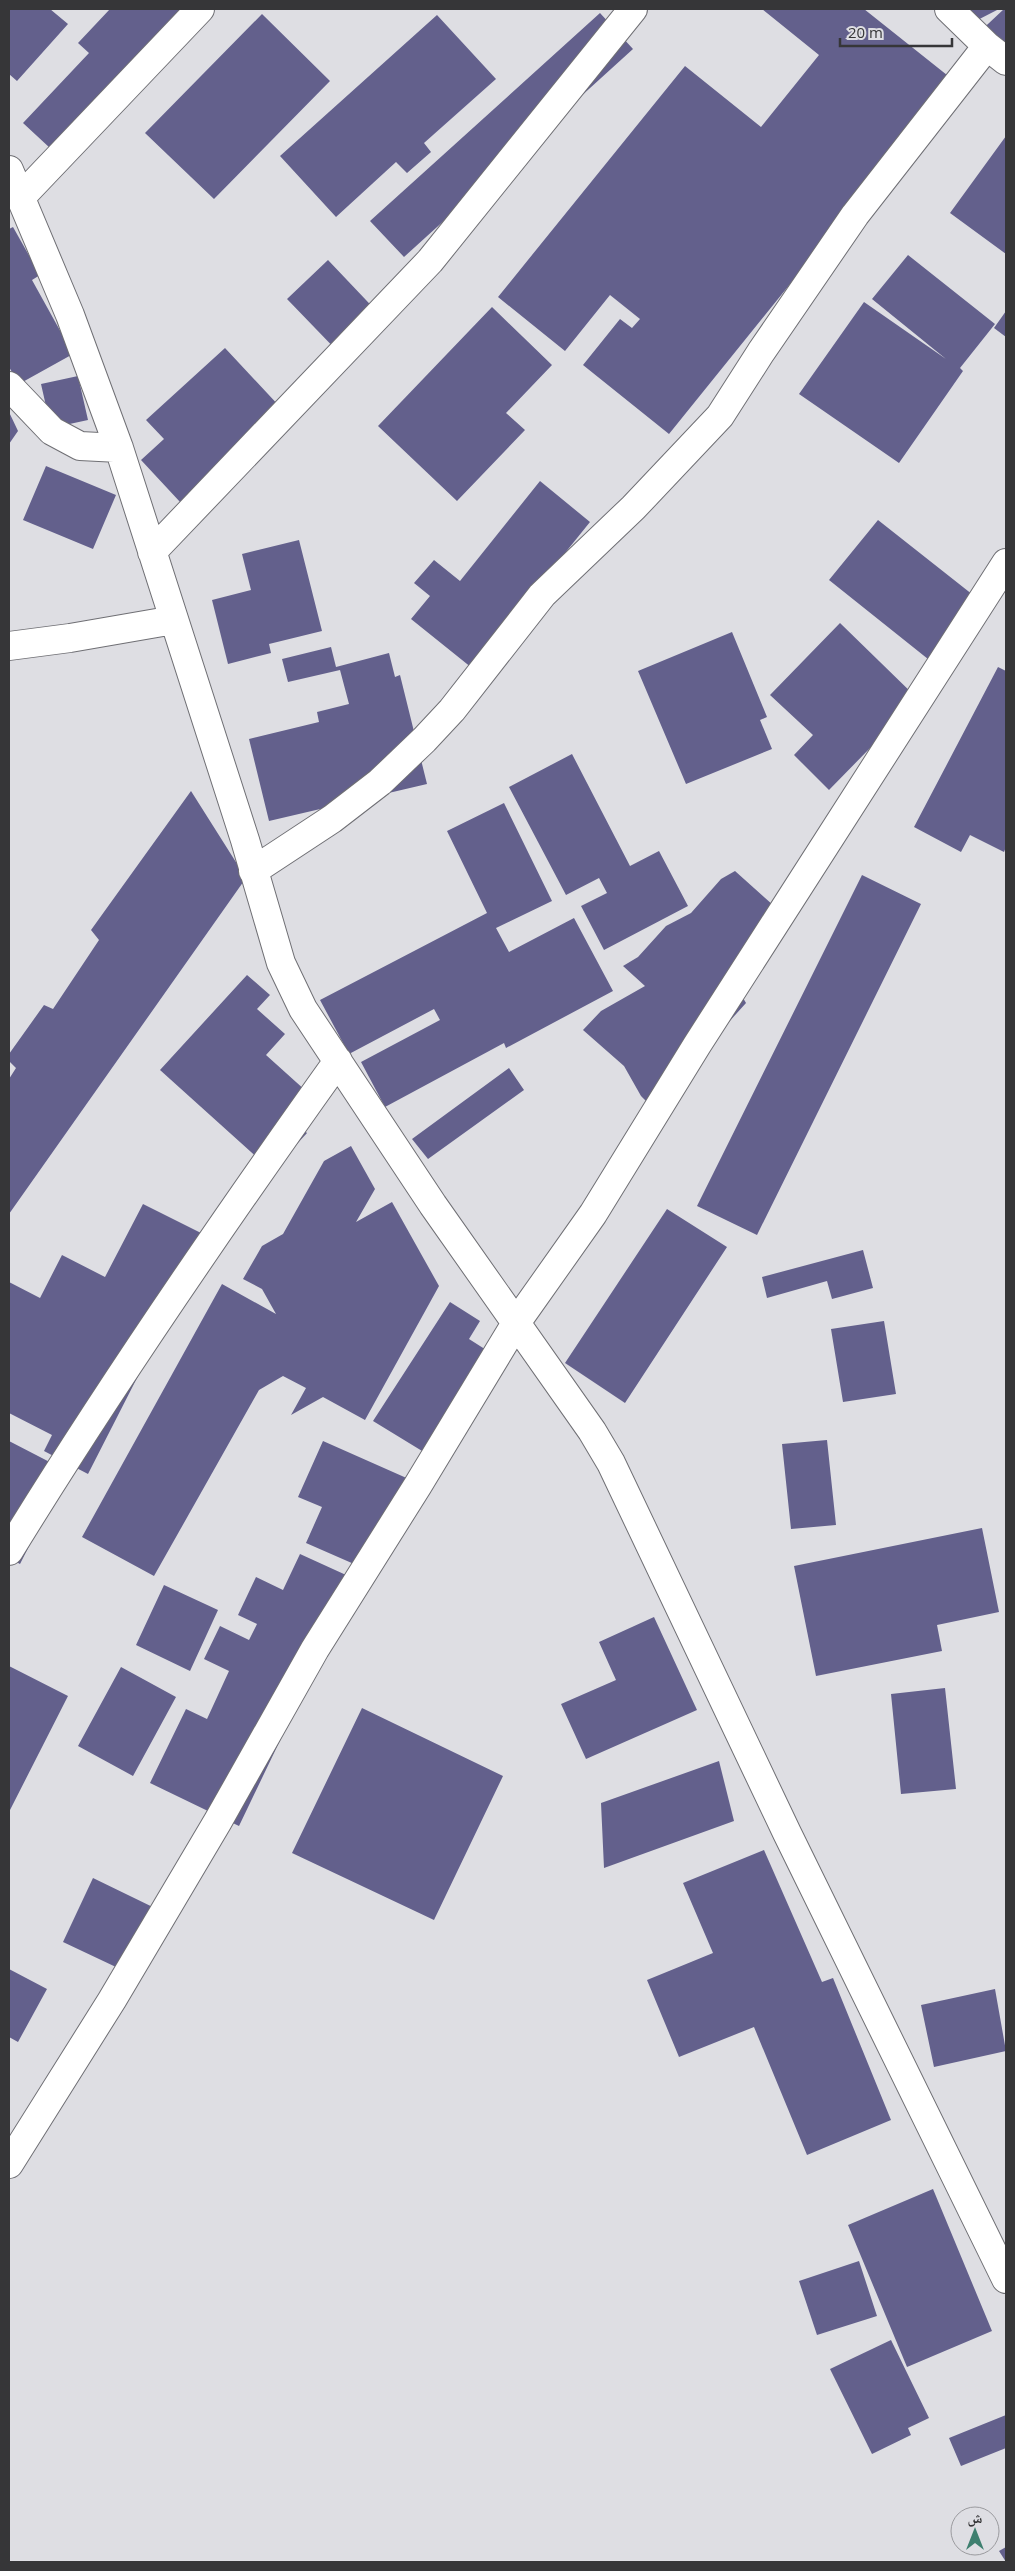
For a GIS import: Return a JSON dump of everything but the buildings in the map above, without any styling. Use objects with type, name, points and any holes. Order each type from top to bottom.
[{"type":"street","points":[[21,197],[200,9]]},
{"type":"street","points":[[152,552],[430,261],[633,9]]},
{"type":"street","points":[[254,871],[332,819],[380,782],[417,746],[452,710],[542,595],[633,508],[720,416],[760,352],[856,215],[996,54],[949,9]]},
{"type":"street","points":[[9,170],[70,316],[119,448],[254,871],[280,963],[303,1009],[433,1205],[592,1431],[611,1463],[791,1842],[1006,2279]]},
{"type":"street","points":[[9,386],[52,431],[80,446],[119,448]]},
{"type":"street","points":[[9,2164],[112,2000],[218,1821],[315,1649],[418,1485],[516,1322],[592,1214],[697,1045],[1006,563]]},
{"type":"street","points":[[9,646],[70,638],[174,620]]},
{"type":"street","points":[[9,1551],[62,1464],[208,1243],[338,1061]]}]
